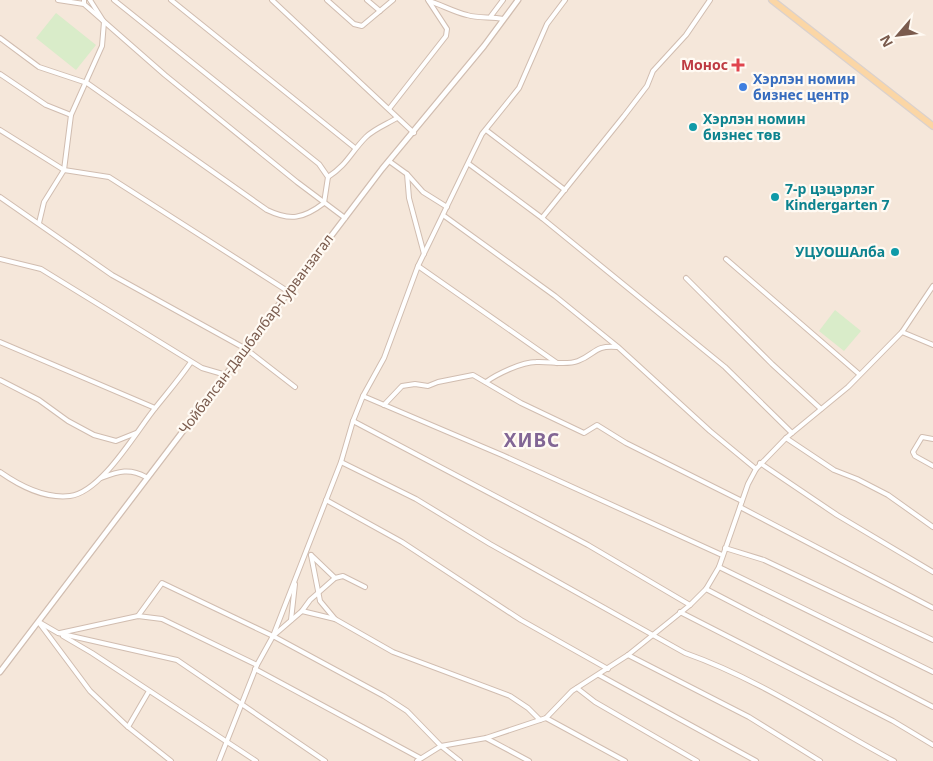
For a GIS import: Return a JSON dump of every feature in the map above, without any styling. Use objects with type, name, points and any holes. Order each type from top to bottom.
[{"type":"main road","points":[[772,0],[933,126]]},
{"type":"street","points":[[58,0],[84,2],[165,75],[345,218]]},
{"type":"street","points":[[39,223],[44,202],[64,170],[71,115],[102,46],[104,22],[90,0]]},
{"type":"street","points":[[0,38],[39,67],[87,83],[267,210],[283,218],[294,218],[324,203],[328,187],[328,177],[319,164],[114,0]]},
{"type":"street","points":[[171,0],[355,148]]},
{"type":"street","points":[[272,0],[414,133]]},
{"type":"street","points":[[327,0],[358,26],[365,25],[393,0]]},
{"type":"street","points":[[367,0],[380,11]]},
{"type":"street","points":[[389,110],[446,36],[447,30],[428,0]]},
{"type":"street","points":[[428,0],[465,15],[479,18],[491,16],[503,19]]},
{"type":"street","points":[[491,16],[503,0]]},
{"type":"street","name":"Чойбалсан-Дашбалбар-Гурванзагал","points":[[0,672],[146,477],[345,218],[389,161],[484,46],[518,0]]},
{"type":"street","points":[[220,761],[256,667],[273,636],[295,580],[341,462],[353,421],[363,396],[384,358],[418,266],[486,130],[519,88],[547,24],[565,0]]},
{"type":"street","points":[[542,218],[641,95],[654,72],[686,35],[710,0]]},
{"type":"street","points":[[0,74],[46,105],[71,115]]},
{"type":"street","points":[[328,177],[343,167],[355,148],[368,135],[397,118]]},
{"type":"street","points":[[0,130],[64,170],[109,177],[289,292]]},
{"type":"street","points":[[486,130],[565,190]]},
{"type":"street","points":[[389,161],[407,174],[423,192],[447,207]]},
{"type":"street","points":[[469,164],[542,218],[725,367],[792,433]]},
{"type":"street","points":[[407,174],[409,198],[424,254]]},
{"type":"street","points":[[0,197],[112,274],[246,349],[295,387]]},
{"type":"street","points":[[443,215],[555,296],[618,347],[710,431],[756,469]]},
{"type":"street","points":[[0,259],[41,269],[191,362],[202,368],[226,375]]},
{"type":"street","points":[[726,259],[859,374]]},
{"type":"street","points":[[418,266],[557,364]]},
{"type":"street","points":[[686,278],[821,410]]},
{"type":"street","points":[[58,634],[138,616],[162,618],[256,667],[418,760],[441,746],[486,738],[546,718],[577,688],[628,656],[690,605],[706,589],[719,567],[742,501],[760,463],[786,438],[848,387],[902,332],[933,286]]},
{"type":"street","points":[[902,332],[933,345]]},
{"type":"street","points":[[0,342],[155,408]]},
{"type":"street","points":[[486,382],[506,370],[534,362],[557,364],[578,361],[594,350],[606,346],[618,347]]},
{"type":"street","points":[[0,472],[44,495],[71,496],[85,491],[99,479],[138,432],[191,362]]},
{"type":"street","points":[[384,405],[402,386],[415,384],[428,386],[438,382],[473,375],[521,403],[584,433],[597,425],[626,442],[742,501]]},
{"type":"street","points":[[0,380],[39,400],[68,421],[94,435],[116,441],[138,432]]},
{"type":"street","points":[[363,396],[502,455],[722,555]]},
{"type":"street","points":[[353,421],[588,545],[690,605]]},
{"type":"street","points":[[933,439],[922,437],[913,452],[915,456],[933,466]]},
{"type":"street","points":[[786,438],[834,470],[857,478],[888,495],[933,527]]},
{"type":"street","points":[[341,462],[416,499],[490,544],[685,653],[716,664],[762,687],[894,761]]},
{"type":"street","points":[[760,463],[837,515],[933,572]]},
{"type":"street","points":[[99,479],[120,471],[136,472],[146,477]]},
{"type":"street","points":[[326,500],[402,542],[521,620],[608,669]]},
{"type":"street","points":[[740,507],[933,608]]},
{"type":"street","points":[[725,548],[764,560],[933,640]]},
{"type":"street","points":[[306,550],[335,578]]},
{"type":"street","points":[[311,555],[317,593],[322,606],[335,619],[393,652],[510,696],[528,708],[540,720]]},
{"type":"street","points":[[719,567],[933,672]]},
{"type":"street","points":[[273,636],[302,611],[317,593],[335,578],[343,576],[365,587]]},
{"type":"street","points":[[291,620],[295,580]]},
{"type":"street","points":[[138,616],[162,583],[273,636],[407,710],[441,746],[460,761]]},
{"type":"street","points":[[706,589],[933,707]]},
{"type":"street","points":[[302,611],[335,619]]},
{"type":"street","points":[[680,612],[893,721],[933,745]]},
{"type":"street","points":[[39,622],[92,652],[256,761]]},
{"type":"street","points":[[39,622],[90,691],[128,727],[171,761]]},
{"type":"street","points":[[58,634],[177,660],[325,761]]},
{"type":"street","points":[[628,656],[748,718],[820,761]]},
{"type":"street","points":[[599,674],[756,761]]},
{"type":"street","points":[[577,688],[595,702],[697,761]]},
{"type":"street","points":[[128,727],[149,691]]},
{"type":"street","points":[[546,718],[625,761]]},
{"type":"street","points":[[486,738],[529,761]]},
{"type":"shaded area","points":[[0,0],[933,0],[933,761],[0,761]]},
{"type":"green space","points":[[56,13],[96,45],[76,70],[36,38]]},
{"type":"green space","points":[[835,310],[861,331],[844,351],[819,331]]},
{"type":"place","name":"Монос","points":[[738,65]]},
{"type":"place","name":"Хэрлэн номин бизнес центр","points":[[743,87]]},
{"type":"place","name":"Хэрлэн номин бизнес төв","points":[[693,127]]},
{"type":"place","name":"7-р цэцэрлэг Kindergarten 7","points":[[775,197]]},
{"type":"place","name":"УЦУОШАлба","points":[[895,252]]},
{"type":"district","name":"ХИВС","points":[[532,440]]}]
